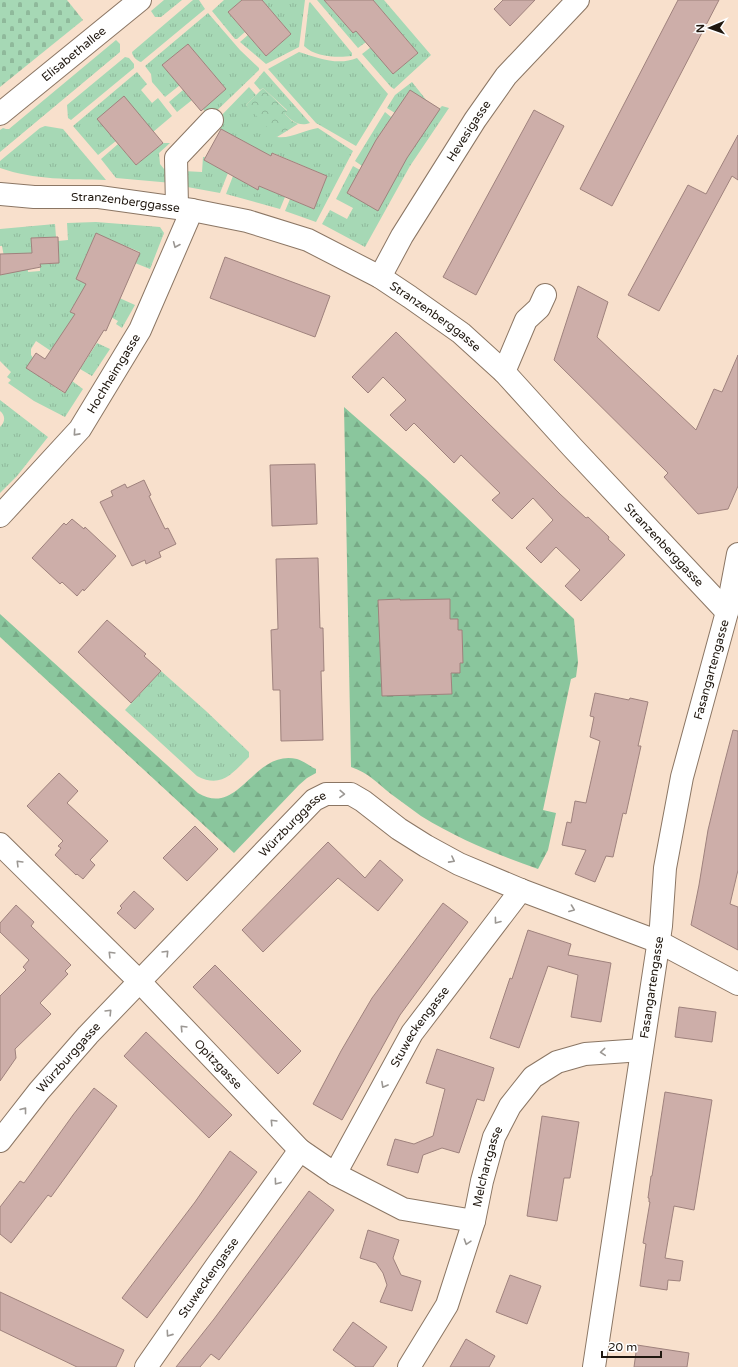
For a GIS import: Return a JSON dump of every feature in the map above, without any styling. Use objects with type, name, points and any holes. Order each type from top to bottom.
[{"type":"street","name":"Hevesigasse","points":[[380,277],[402,236],[475,120],[503,81],[519,62],[578,0]]},
{"type":"street","name":"Elisabethallee","points":[[3,114],[133,2]]},
{"type":"street","points":[[185,209],[176,158],[212,120]]},
{"type":"street","name":"Stranzenberggasse","points":[[0,194],[34,197],[99,197],[185,209],[248,221],[308,240],[380,277],[461,333],[504,372],[572,447],[734,608]]},
{"type":"street","name":"Stranzenberggasse","points":[[0,206],[34,197]]},
{"type":"street","name":"Hochheimgasse","points":[[0,516],[80,429],[140,330],[185,209]]},
{"type":"street","points":[[504,372],[526,320],[539,308],[545,295]]},
{"type":"street","name":"Fasangartengasse","points":[[594,1367],[659,942],[665,868],[682,777],[734,608],[738,554]]},
{"type":"street","name":"Würzburggasse","points":[[0,1141],[39,1091],[139,981],[314,800],[326,794],[351,794],[363,801],[399,830],[459,864],[520,890],[659,942],[738,984]]},
{"type":"street","name":"Opitzgasse","points":[[0,844],[139,981],[300,1150],[335,1174],[403,1209],[474,1221]]},
{"type":"street","name":"Stuweckengasse","points":[[335,1174],[412,1033],[520,890]]},
{"type":"street","name":"Melchartgasse","points":[[409,1367],[447,1305],[474,1221],[482,1181],[494,1137],[510,1106],[533,1077],[558,1062],[585,1054],[642,1050]]},
{"type":"street","name":"Stuweckengasse","points":[[146,1367],[216,1265],[300,1150]]},
{"type":"green space","points":[[0,0],[67,0],[83,20],[0,87]]},
{"type":"green space","points":[[164,0],[182,0],[161,17],[155,17],[151,11]]},
{"type":"green space","points":[[193,0],[199,0],[205,9],[141,62],[138,61],[132,52]]},
{"type":"green space","points":[[224,0],[242,0],[228,12],[245,32],[237,39],[235,39],[212,11]]},
{"type":"green space","points":[[262,0],[305,0],[299,47],[266,64],[240,42],[248,35],[266,56],[291,34]]},
{"type":"green space","points":[[317,0],[330,0],[327,4],[353,33],[356,30],[366,42],[358,48]]},
{"type":"green space","points":[[373,0],[384,0],[431,55],[394,89],[362,54],[371,47],[393,74],[418,53]]},
{"type":"green space","points":[[310,2],[352,53],[352,56],[340,57],[320,55],[304,46]]},
{"type":"green space","points":[[208,13],[240,50],[259,68],[259,70],[210,117],[203,109],[226,89],[188,44],[163,65],[180,85],[165,97],[152,82],[151,74],[145,66]]},
{"type":"green space","points":[[116,40],[120,44],[120,52],[0,152],[0,130],[3,128],[9,129]]},
{"type":"green space","points":[[299,52],[321,59],[335,61],[357,58],[388,94],[356,146],[316,123],[268,69]]},
{"type":"green space","points":[[125,57],[129,58],[134,64],[134,68],[71,120],[68,118],[67,105]]},
{"type":"green space","points":[[264,71],[310,123],[299,124],[293,121],[285,114],[287,110],[263,88],[260,90],[254,83]]},
{"type":"green space","points":[[137,72],[147,84],[141,90],[152,103],[158,98],[172,116],[153,132],[116,141],[98,155],[73,126]]},
{"type":"green space","points":[[412,82],[427,101],[439,109],[442,106],[449,108],[410,166],[365,247],[322,224],[330,210],[347,219],[353,208],[336,199],[353,166],[360,170],[362,166],[355,161],[385,112],[391,117],[395,113],[387,108],[395,95]]},
{"type":"green space","points":[[249,87],[256,95],[246,105],[274,128],[277,137],[292,136],[318,128],[353,151],[316,222],[285,211],[290,199],[314,209],[327,176],[273,153],[271,156],[220,129],[222,126],[217,120]]},
{"type":"green space","points":[[263,88],[287,111],[285,114],[292,121],[298,124],[277,137],[274,134],[274,128],[268,128],[246,105]]},
{"type":"green space","points":[[183,90],[192,100],[177,112],[169,102]]},
{"type":"green space","points":[[45,126],[63,129],[106,180],[39,177],[0,168],[0,161],[40,128]]},
{"type":"green space","points":[[163,143],[170,143],[159,153],[160,164],[164,169],[173,161],[172,183],[116,178],[101,159],[118,144],[136,165]]},
{"type":"green space","points":[[203,157],[205,157],[204,160],[228,173],[220,193],[182,186],[183,171],[202,172]]},
{"type":"green space","points":[[233,176],[257,189],[259,186],[285,197],[280,209],[226,194]]},
{"type":"green space","points":[[96,222],[160,227],[164,233],[150,269],[135,263],[140,252],[96,234],[77,279],[135,305],[122,328],[116,324],[118,321],[111,317],[95,313],[76,302],[70,312],[75,314],[51,351],[36,341],[31,349],[31,355],[40,377],[64,393],[72,381],[83,389],[65,417],[34,401],[8,383],[11,380],[7,377],[11,372],[0,361],[0,275],[7,273],[2,246],[0,246],[0,229],[55,224],[56,237],[31,238],[32,253],[27,253],[28,272],[40,271],[40,264],[59,263],[58,241],[68,240],[67,223]]},
{"type":"green space","points":[[97,343],[110,349],[92,376],[80,369]]},
{"type":"green space","points":[[0,400],[48,437],[17,476],[0,493],[0,427],[4,419],[0,411]]},
{"type":"green space","points":[[344,407],[425,478],[574,619],[578,662],[576,677],[571,679],[543,810],[556,813],[548,850],[538,869],[478,846],[436,825],[391,794],[368,775],[351,767]]},
{"type":"green space","points":[[0,614],[198,793],[213,798],[225,797],[236,791],[257,772],[269,764],[282,759],[300,760],[316,769],[316,773],[299,785],[234,853],[0,637]]},
{"type":"green space","points":[[161,671],[249,752],[249,757],[226,777],[213,781],[197,776],[125,710]]},
{"type":"building","points":[[242,0],[262,0],[291,34],[266,56],[228,12]]},
{"type":"building","points":[[324,0],[373,0],[418,53],[393,74],[356,31],[353,33]]},
{"type":"building","points":[[503,0],[535,0],[510,26],[494,9]]},
{"type":"building","points":[[678,0],[719,0],[612,206],[580,189]]},
{"type":"building","points":[[188,44],[226,89],[201,111],[162,65]]},
{"type":"building","points":[[410,90],[440,109],[407,158],[378,211],[347,193],[376,140]]},
{"type":"building","points":[[124,96],[163,143],[136,165],[97,119]]},
{"type":"building","points":[[534,110],[564,126],[476,295],[443,277]]},
{"type":"building","points":[[221,129],[271,156],[272,153],[327,176],[314,209],[259,186],[258,190],[204,160]]},
{"type":"building","points":[[738,135],[738,180],[732,176],[659,311],[628,295],[688,185],[706,194]]},
{"type":"building","points":[[96,233],[140,253],[106,331],[104,330],[65,393],[26,368],[36,353],[45,359],[75,314],[70,312],[86,284],[76,279]]},
{"type":"building","points":[[58,237],[59,263],[40,264],[41,267],[0,275],[0,254],[32,253],[31,238]]},
{"type":"building","points":[[225,257],[330,296],[315,337],[210,298]]},
{"type":"building","points":[[578,286],[608,302],[597,337],[696,430],[714,389],[722,392],[738,355],[738,486],[728,509],[698,514],[664,477],[668,473],[554,360]]},
{"type":"building","points":[[396,332],[560,494],[609,537],[608,539],[625,555],[581,601],[565,586],[580,570],[556,547],[541,563],[526,548],[553,520],[533,498],[512,519],[492,500],[500,493],[461,455],[454,463],[414,423],[406,431],[390,415],[406,400],[383,377],[368,393],[352,377]]},
{"type":"building","points":[[315,464],[317,524],[272,526],[270,465]]},
{"type":"building","points":[[144,480],[151,495],[149,496],[165,529],[168,528],[176,544],[159,552],[161,557],[146,564],[145,560],[132,566],[100,502],[113,496],[111,491],[125,484],[127,488]]},
{"type":"building","points":[[72,519],[84,529],[85,527],[116,556],[84,591],[83,589],[77,596],[62,582],[60,584],[32,558],[64,523],[66,525]]},
{"type":"building","points":[[318,558],[320,628],[323,628],[324,671],[321,671],[323,740],[281,741],[280,690],[273,690],[271,630],[278,629],[276,559]]},
{"type":"building","points":[[450,599],[450,619],[458,619],[458,630],[462,630],[463,663],[460,663],[460,673],[451,673],[452,694],[382,696],[378,600]]},
{"type":"building","points":[[107,620],[146,654],[144,656],[161,671],[131,703],[78,652]]},
{"type":"building","points":[[595,693],[629,700],[630,698],[648,702],[638,746],[641,746],[626,814],[623,813],[613,857],[606,856],[595,882],[575,874],[586,850],[562,845],[567,822],[571,823],[575,801],[586,803],[600,741],[590,737],[594,717],[590,716]]},
{"type":"building","points":[[733,730],[738,731],[738,870],[730,904],[738,907],[738,950],[691,925],[708,830]]},
{"type":"building","points":[[59,773],[78,791],[67,803],[108,841],[90,860],[95,865],[83,879],[77,874],[76,875],[55,855],[61,848],[58,846],[63,841],[27,806]]},
{"type":"building","points":[[195,826],[218,849],[187,881],[163,858]]},
{"type":"building","points":[[328,842],[365,878],[380,860],[403,880],[378,911],[338,878],[263,952],[242,930]]},
{"type":"building","points":[[134,891],[154,909],[135,929],[117,913],[122,908],[120,906]]},
{"type":"building","points":[[443,903],[468,922],[400,1015],[342,1120],[313,1104],[341,1051],[372,998]]},
{"type":"building","points":[[16,905],[34,922],[31,926],[71,965],[65,971],[68,974],[40,1003],[51,1014],[15,1049],[16,1058],[0,1081],[0,996],[26,970],[23,967],[29,960],[0,932],[0,923]]},
{"type":"building","points":[[528,930],[571,944],[568,955],[611,963],[601,1022],[571,1017],[578,975],[548,966],[519,1048],[490,1038]]},
{"type":"building","points":[[215,965],[301,1051],[278,1074],[193,987]]},
{"type":"building","points":[[679,1007],[716,1012],[712,1042],[675,1037]]},
{"type":"building","points":[[146,1032],[232,1115],[209,1138],[124,1056]]},
{"type":"building","points":[[437,1049],[494,1068],[484,1101],[477,1099],[459,1153],[442,1148],[423,1155],[418,1173],[387,1165],[395,1139],[414,1144],[433,1136],[445,1089],[426,1083]]},
{"type":"building","points":[[94,1088],[117,1106],[51,1197],[48,1195],[11,1243],[0,1234],[0,1207],[20,1181],[24,1183]]},
{"type":"building","points":[[665,1092],[712,1100],[694,1210],[674,1206],[665,1258],[683,1261],[680,1281],[668,1280],[667,1290],[640,1286],[646,1244],[643,1243],[650,1202],[648,1198]]},
{"type":"building","points":[[542,1116],[579,1122],[570,1178],[564,1178],[557,1221],[527,1216]]},
{"type":"building","points":[[230,1151],[257,1172],[147,1318],[122,1298],[195,1202]]},
{"type":"building","points":[[309,1191],[334,1210],[292,1266],[219,1360],[211,1354],[200,1367],[176,1367],[214,1319]]},
{"type":"building","points":[[368,1230],[399,1240],[393,1258],[401,1275],[421,1281],[412,1311],[380,1302],[387,1285],[383,1273],[376,1263],[360,1258]]},
{"type":"building","points":[[510,1275],[541,1286],[527,1324],[496,1312]]},
{"type":"building","points":[[0,1292],[124,1350],[116,1367],[77,1367],[0,1330]]},
{"type":"building","points":[[353,1322],[387,1347],[373,1367],[356,1367],[333,1350]]},
{"type":"building","points":[[466,1339],[495,1356],[489,1367],[450,1367]]},
{"type":"building","points":[[637,1345],[689,1353],[687,1367],[634,1367]]}]
